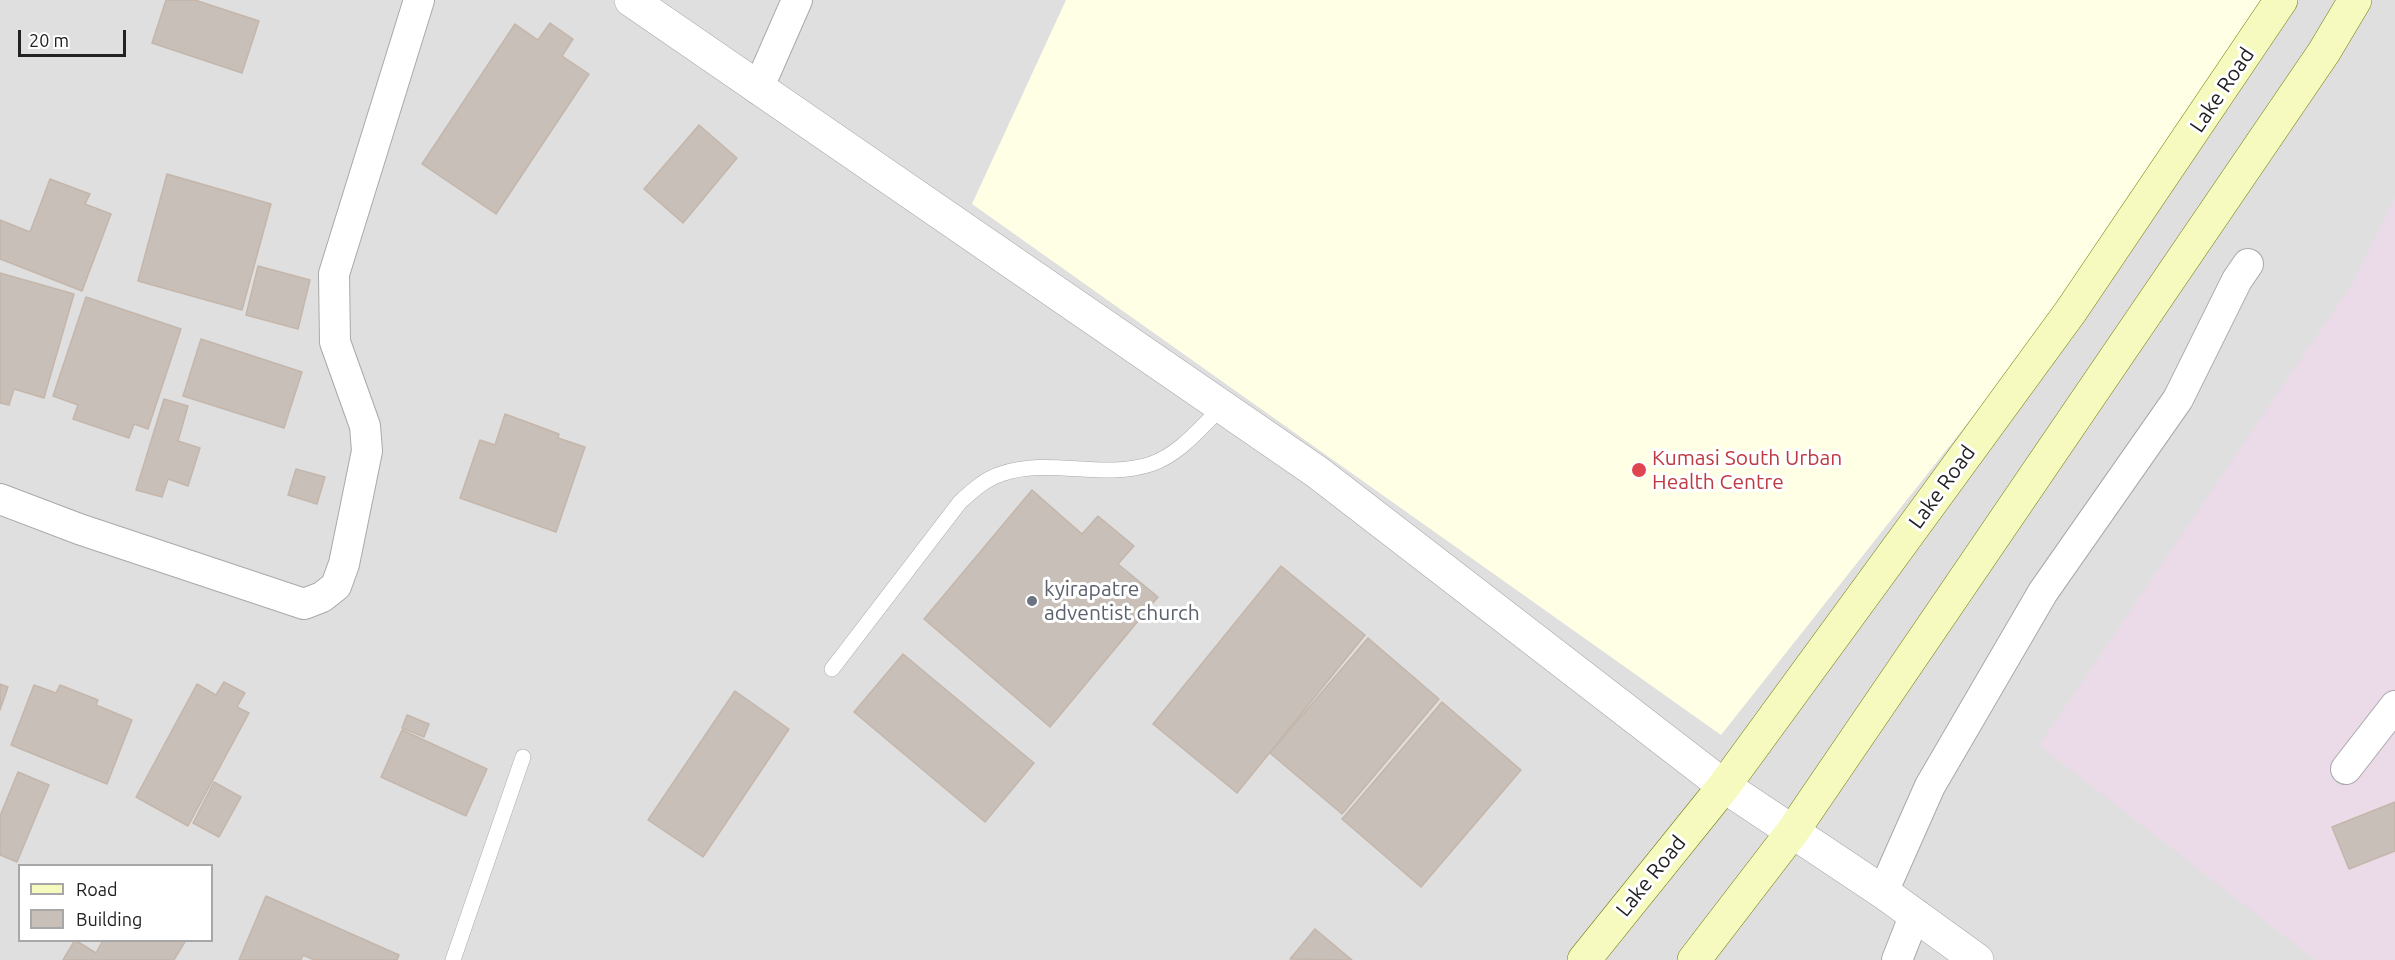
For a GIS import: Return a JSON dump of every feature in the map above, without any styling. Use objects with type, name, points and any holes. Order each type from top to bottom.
[{"type":"main road","name":"Lake Road","points":[[1584,960],[1724,786],[2072,311],[2281,0]]},
{"type":"main road","points":[[1694,960],[1793,831],[2317,62],[2355,0]]},
{"type":"street","points":[[0,500],[79,529],[304,604],[322,597],[336,586],[344,564],[367,438],[335,342],[334,274],[419,0]]},
{"type":"street","points":[[631,0],[1317,472],[1724,786],[1915,914],[1977,960]]},
{"type":"street","points":[[758,89],[796,0]]},
{"type":"street","points":[[1882,892],[1930,786],[2043,592],[2178,399],[2236,280],[2248,264]]},
{"type":"street","points":[[2346,769],[2395,706]]},
{"type":"street","points":[[1897,960],[1915,914]]},
{"type":"lane","points":[[832,669],[960,502],[978,486],[1000,474],[1021,469],[1131,469],[1152,464],[1172,454],[1222,407]]},
{"type":"lane","points":[[453,960],[523,758]]},
{"type":"shaded area","points":[[0,0],[2395,0],[2395,960],[0,960]]},
{"type":"shaded area","name":"Kumasi South Urban Health Centre","points":[[1066,0],[2273,0],[2163,176],[1721,735],[972,204]]},
{"type":"shaded area","points":[[2395,198],[2395,960],[2315,960],[2039,745],[2354,281]]},
{"type":"building","points":[[166,0],[195,0],[259,21],[242,73],[152,43]]},
{"type":"building","points":[[550,23],[573,39],[562,56],[589,74],[496,214],[422,164],[515,24],[538,40]]},
{"type":"building","points":[[699,125],[737,158],[683,223],[644,189]]},
{"type":"building","points":[[167,174],[271,204],[242,310],[138,281]]},
{"type":"building","points":[[50,179],[90,194],[85,204],[111,214],[82,291],[0,259],[0,220],[30,232]]},
{"type":"building","points":[[258,266],[310,280],[298,329],[246,315]]},
{"type":"building","points":[[0,273],[74,294],[44,398],[14,389],[9,405],[0,403]]},
{"type":"building","points":[[86,297],[181,329],[148,429],[134,424],[129,438],[73,419],[78,405],[53,396]]},
{"type":"building","points":[[201,339],[302,372],[284,428],[183,396]]},
{"type":"building","points":[[164,399],[188,406],[178,441],[200,448],[188,486],[168,479],[162,497],[136,490]]},
{"type":"building","points":[[505,414],[559,434],[558,438],[585,447],[556,532],[460,498],[480,440],[495,445]]},
{"type":"building","points":[[296,469],[325,477],[317,504],[288,495]]},
{"type":"building","points":[[1032,490],[1082,534],[1098,516],[1134,546],[1118,564],[1158,597],[1050,727],[924,619]]},
{"type":"building","points":[[1281,566],[1365,635],[1237,793],[1153,724]]},
{"type":"building","points":[[1368,638],[1439,699],[1342,814],[1270,753]]},
{"type":"building","points":[[903,654],[1034,763],[985,822],[854,712]]},
{"type":"building","points":[[224,682],[245,693],[237,707],[249,713],[188,826],[136,797],[197,684],[216,695]]},
{"type":"building","points":[[0,684],[8,687],[0,710]]},
{"type":"building","points":[[34,685],[56,693],[60,685],[98,700],[96,705],[132,720],[107,784],[11,745]]},
{"type":"building","points":[[735,691],[789,729],[703,857],[648,820]]},
{"type":"building","points":[[1442,702],[1521,770],[1421,887],[1342,819]]},
{"type":"building","points":[[407,715],[429,724],[424,737],[402,728]]},
{"type":"building","points":[[402,730],[487,769],[466,816],[381,777]]},
{"type":"building","points":[[18,772],[49,785],[17,862],[0,855],[0,816]]},
{"type":"building","points":[[214,782],[241,797],[219,837],[193,823]]},
{"type":"building","points":[[2395,802],[2395,851],[2349,869],[2332,827]]},
{"type":"building","points":[[266,896],[399,955],[397,960],[314,960],[303,955],[301,960],[239,960]]},
{"type":"building","points":[[1315,929],[1352,960],[1290,959]]},
{"type":"building","points":[[74,942],[78,942],[96,953],[102,942],[185,942],[174,960],[63,960]]},
{"type":"place","name":"Kumasi South Urban Health Centre","points":[[1639,470]]},
{"type":"place","name":"kyirapatre adventist church","points":[[1032,601]]}]
